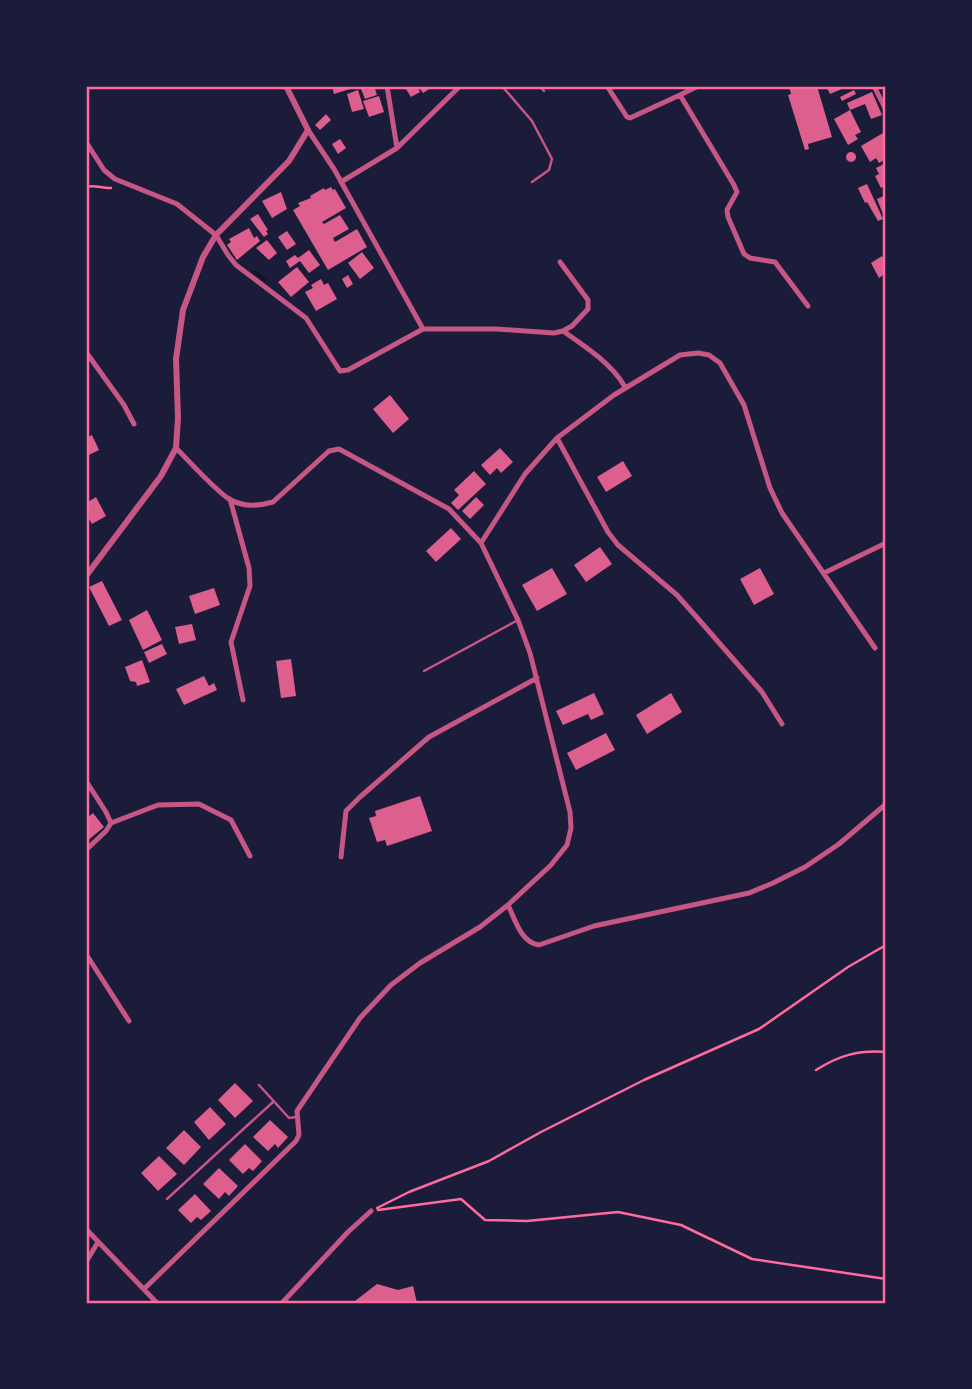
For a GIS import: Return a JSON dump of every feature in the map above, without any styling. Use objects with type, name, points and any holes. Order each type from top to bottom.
[{"type":"street","points":[[286,86],[308,130],[341,182],[423,329]]},
{"type":"street","points":[[387,86],[397,148]]},
{"type":"street","points":[[341,182],[397,148],[460,86]]},
{"type":"street","points":[[607,86],[630,118],[698,86]]},
{"type":"street","points":[[875,86],[886,110]]},
{"type":"street","points":[[680,95],[737,192],[727,209],[744,254],[750,258],[775,262],[808,306]]},
{"type":"street","points":[[86,576],[161,476],[176,448],[176,359],[184,310],[203,257],[216,234],[289,161],[308,130]]},
{"type":"street","points":[[86,142],[104,170],[115,179],[177,204],[216,234],[236,265],[306,318],[342,372],[423,329],[497,329],[554,333],[563,331],[572,326],[588,309],[588,300],[559,262]]},
{"type":"street","points":[[563,331],[597,357],[625,387]]},
{"type":"street","points":[[86,352],[124,405],[134,424]]},
{"type":"street","points":[[481,543],[525,474],[557,438],[625,387],[680,355],[709,355],[720,363],[744,405],[770,488],[782,513],[875,648]]},
{"type":"street","points":[[557,438],[608,532],[618,545],[693,612],[762,692],[782,724]]},
{"type":"street","points":[[144,1289],[296,1141],[299,1135],[296,1117],[298,1111],[353,1027],[391,985],[420,963],[480,927],[508,905],[551,865],[567,845],[571,828],[570,812],[537,678],[519,620],[481,543],[449,509],[339,449],[329,451],[273,502],[249,505],[230,499],[176,448]]},
{"type":"street","points":[[230,499],[250,586],[231,642],[243,700]]},
{"type":"street","points":[[824,573],[886,543]]},
{"type":"street","points":[[341,857],[346,811],[360,797],[429,737],[537,678]]},
{"type":"street","points":[[86,781],[111,823]]},
{"type":"street","points":[[86,850],[111,823],[158,805],[199,804],[231,820],[250,856]]},
{"type":"street","points":[[508,905],[524,936],[530,943],[539,945],[594,926],[749,893],[805,867],[839,844],[886,804]]},
{"type":"street","points":[[86,954],[129,1021]]},
{"type":"street","points":[[282,1303],[371,1211]]},
{"type":"street","points":[[86,1229],[157,1303]]},
{"type":"street","points":[[86,1262],[99,1242]]},
{"type":"lane","points":[[502,86],[532,121],[552,159],[549,170],[531,182]]},
{"type":"lane","points":[[540,86],[544,91]]},
{"type":"lane","points":[[424,671],[519,620]]},
{"type":"lane","points":[[259,1085],[289,1118],[296,1117]]},
{"type":"lane","points":[[167,1199],[273,1102]]},
{"type":"path","points":[[86,187],[90,185],[103,189],[129,185]]},
{"type":"path","points":[[371,1211],[409,1192],[489,1161],[644,1080],[759,1029],[848,967],[886,945]]},
{"type":"path","points":[[816,1070],[835,1058],[855,1051],[886,1052]]},
{"type":"path","points":[[371,1211],[461,1199],[485,1220],[527,1221],[618,1212],[681,1225],[752,1259],[886,1279]]},
{"type":"building","points":[[332,86],[360,86],[334,94]]},
{"type":"building","points":[[374,86],[377,95],[365,99],[361,89]]},
{"type":"building","points":[[404,86],[417,86],[420,92],[411,97]]},
{"type":"building","points":[[418,86],[434,86],[423,93]]},
{"type":"building","points":[[789,86],[817,86],[832,137],[808,144],[809,149],[805,150],[788,95],[791,94]]},
{"type":"building","points":[[826,86],[849,86],[830,94]]},
{"type":"building","points":[[358,90],[364,109],[352,112],[347,94]]},
{"type":"building","points":[[854,90],[856,94],[842,101],[840,97]]},
{"type":"building","points":[[872,92],[882,115],[871,119],[865,104],[850,110],[847,103]]},
{"type":"building","points":[[379,96],[384,112],[369,117],[363,101]]},
{"type":"building","points":[[850,110],[861,132],[855,135],[858,139],[848,145],[834,119]]},
{"type":"building","points":[[326,114],[331,120],[320,130],[315,125]]},
{"type":"building","points":[[883,133],[886,137],[886,159],[879,163],[876,158],[870,162],[861,146]]},
{"type":"building","points":[[340,139],[346,148],[338,154],[332,144]]},
{"type":"building","points":[[851,152],[855,153],[855,161],[851,162],[847,161],[846,157],[847,153]]},
{"type":"building","points":[[884,164],[886,185],[881,188],[875,176],[879,174],[876,168]]},
{"type":"building","points":[[867,184],[883,219],[878,221],[858,188]]},
{"type":"building","points":[[331,187],[346,208],[322,222],[324,224],[340,215],[349,229],[333,238],[335,242],[357,229],[367,247],[328,270],[293,210],[300,206],[298,203],[311,198],[310,196],[324,188],[325,190]]},
{"type":"building","points":[[281,192],[287,209],[272,218],[262,201]]},
{"type":"building","points":[[886,195],[886,222],[877,199]]},
{"type":"building","points":[[258,214],[268,230],[264,237],[250,219]]},
{"type":"building","points":[[249,228],[254,238],[257,236],[260,241],[237,260],[227,245],[231,242],[229,239]]},
{"type":"building","points":[[287,231],[296,244],[287,250],[278,237]]},
{"type":"building","points":[[267,240],[277,253],[269,260],[256,248]]},
{"type":"building","points":[[309,250],[320,265],[309,273],[300,261],[290,268],[286,261],[295,255],[298,258]]},
{"type":"building","points":[[362,252],[374,268],[360,279],[348,263]]},
{"type":"building","points":[[882,256],[886,273],[879,278],[871,263]]},
{"type":"building","points":[[297,267],[309,282],[291,297],[278,282]]},
{"type":"building","points":[[348,275],[353,284],[347,288],[342,279]]},
{"type":"building","points":[[321,279],[324,285],[328,283],[337,299],[316,311],[305,292]]},
{"type":"building","points":[[390,395],[409,419],[393,433],[373,409]]},
{"type":"building","points":[[92,435],[99,450],[89,455],[86,438]]},
{"type":"building","points":[[500,448],[513,462],[501,473],[497,468],[490,475],[481,465]]},
{"type":"building","points":[[623,461],[632,476],[606,492],[597,477]]},
{"type":"building","points":[[474,471],[486,484],[458,510],[451,503],[459,495],[454,490]]},
{"type":"building","points":[[96,497],[106,516],[92,524],[86,514],[86,503]]},
{"type":"building","points":[[476,497],[484,505],[470,519],[462,511]]},
{"type":"building","points":[[451,528],[461,539],[436,562],[426,551]]},
{"type":"building","points":[[600,547],[612,564],[586,582],[574,565]]},
{"type":"building","points":[[552,568],[567,594],[537,611],[522,585]]},
{"type":"building","points":[[760,568],[774,594],[754,605],[740,579]]},
{"type":"building","points":[[102,581],[122,620],[109,626],[89,587]]},
{"type":"building","points":[[214,588],[220,605],[195,614],[189,596]]},
{"type":"building","points":[[147,610],[162,640],[143,650],[129,620]]},
{"type":"building","points":[[192,624],[196,640],[179,644],[175,627]]},
{"type":"building","points":[[162,644],[167,654],[149,663],[144,652]]},
{"type":"building","points":[[291,659],[296,696],[281,698],[276,661]]},
{"type":"building","points":[[142,660],[150,682],[137,686],[136,682],[130,681],[125,667]]},
{"type":"building","points":[[204,676],[209,686],[214,683],[217,690],[184,705],[176,689]]},
{"type":"building","points":[[594,693],[604,714],[591,720],[588,714],[563,725],[556,711]]},
{"type":"building","points":[[671,693],[682,712],[647,734],[636,715]]},
{"type":"building","points":[[606,733],[615,750],[576,770],[567,753]]},
{"type":"building","points":[[420,796],[432,831],[387,846],[385,840],[377,842],[369,818],[376,816],[375,811]]},
{"type":"building","points":[[93,813],[104,827],[86,842],[86,819]]},
{"type":"building","points":[[235,1083],[253,1101],[235,1118],[218,1100]]},
{"type":"building","points":[[210,1107],[226,1124],[209,1140],[194,1122]]},
{"type":"building","points":[[270,1120],[288,1137],[278,1148],[275,1144],[268,1151],[253,1137]]},
{"type":"building","points":[[184,1130],[201,1147],[184,1165],[166,1148]]},
{"type":"building","points":[[245,1144],[262,1161],[253,1171],[249,1168],[243,1174],[229,1160]]},
{"type":"building","points":[[159,1156],[177,1174],[158,1191],[141,1173]]},
{"type":"building","points":[[219,1168],[238,1186],[229,1196],[225,1192],[219,1199],[203,1184]]},
{"type":"building","points":[[195,1194],[211,1211],[201,1220],[197,1217],[191,1223],[178,1210]]},
{"type":"building","points":[[377,1284],[398,1290],[413,1286],[417,1303],[356,1303],[355,1301]]},
{"type":"waterway","points":[[255,272],[265,280]]}]
